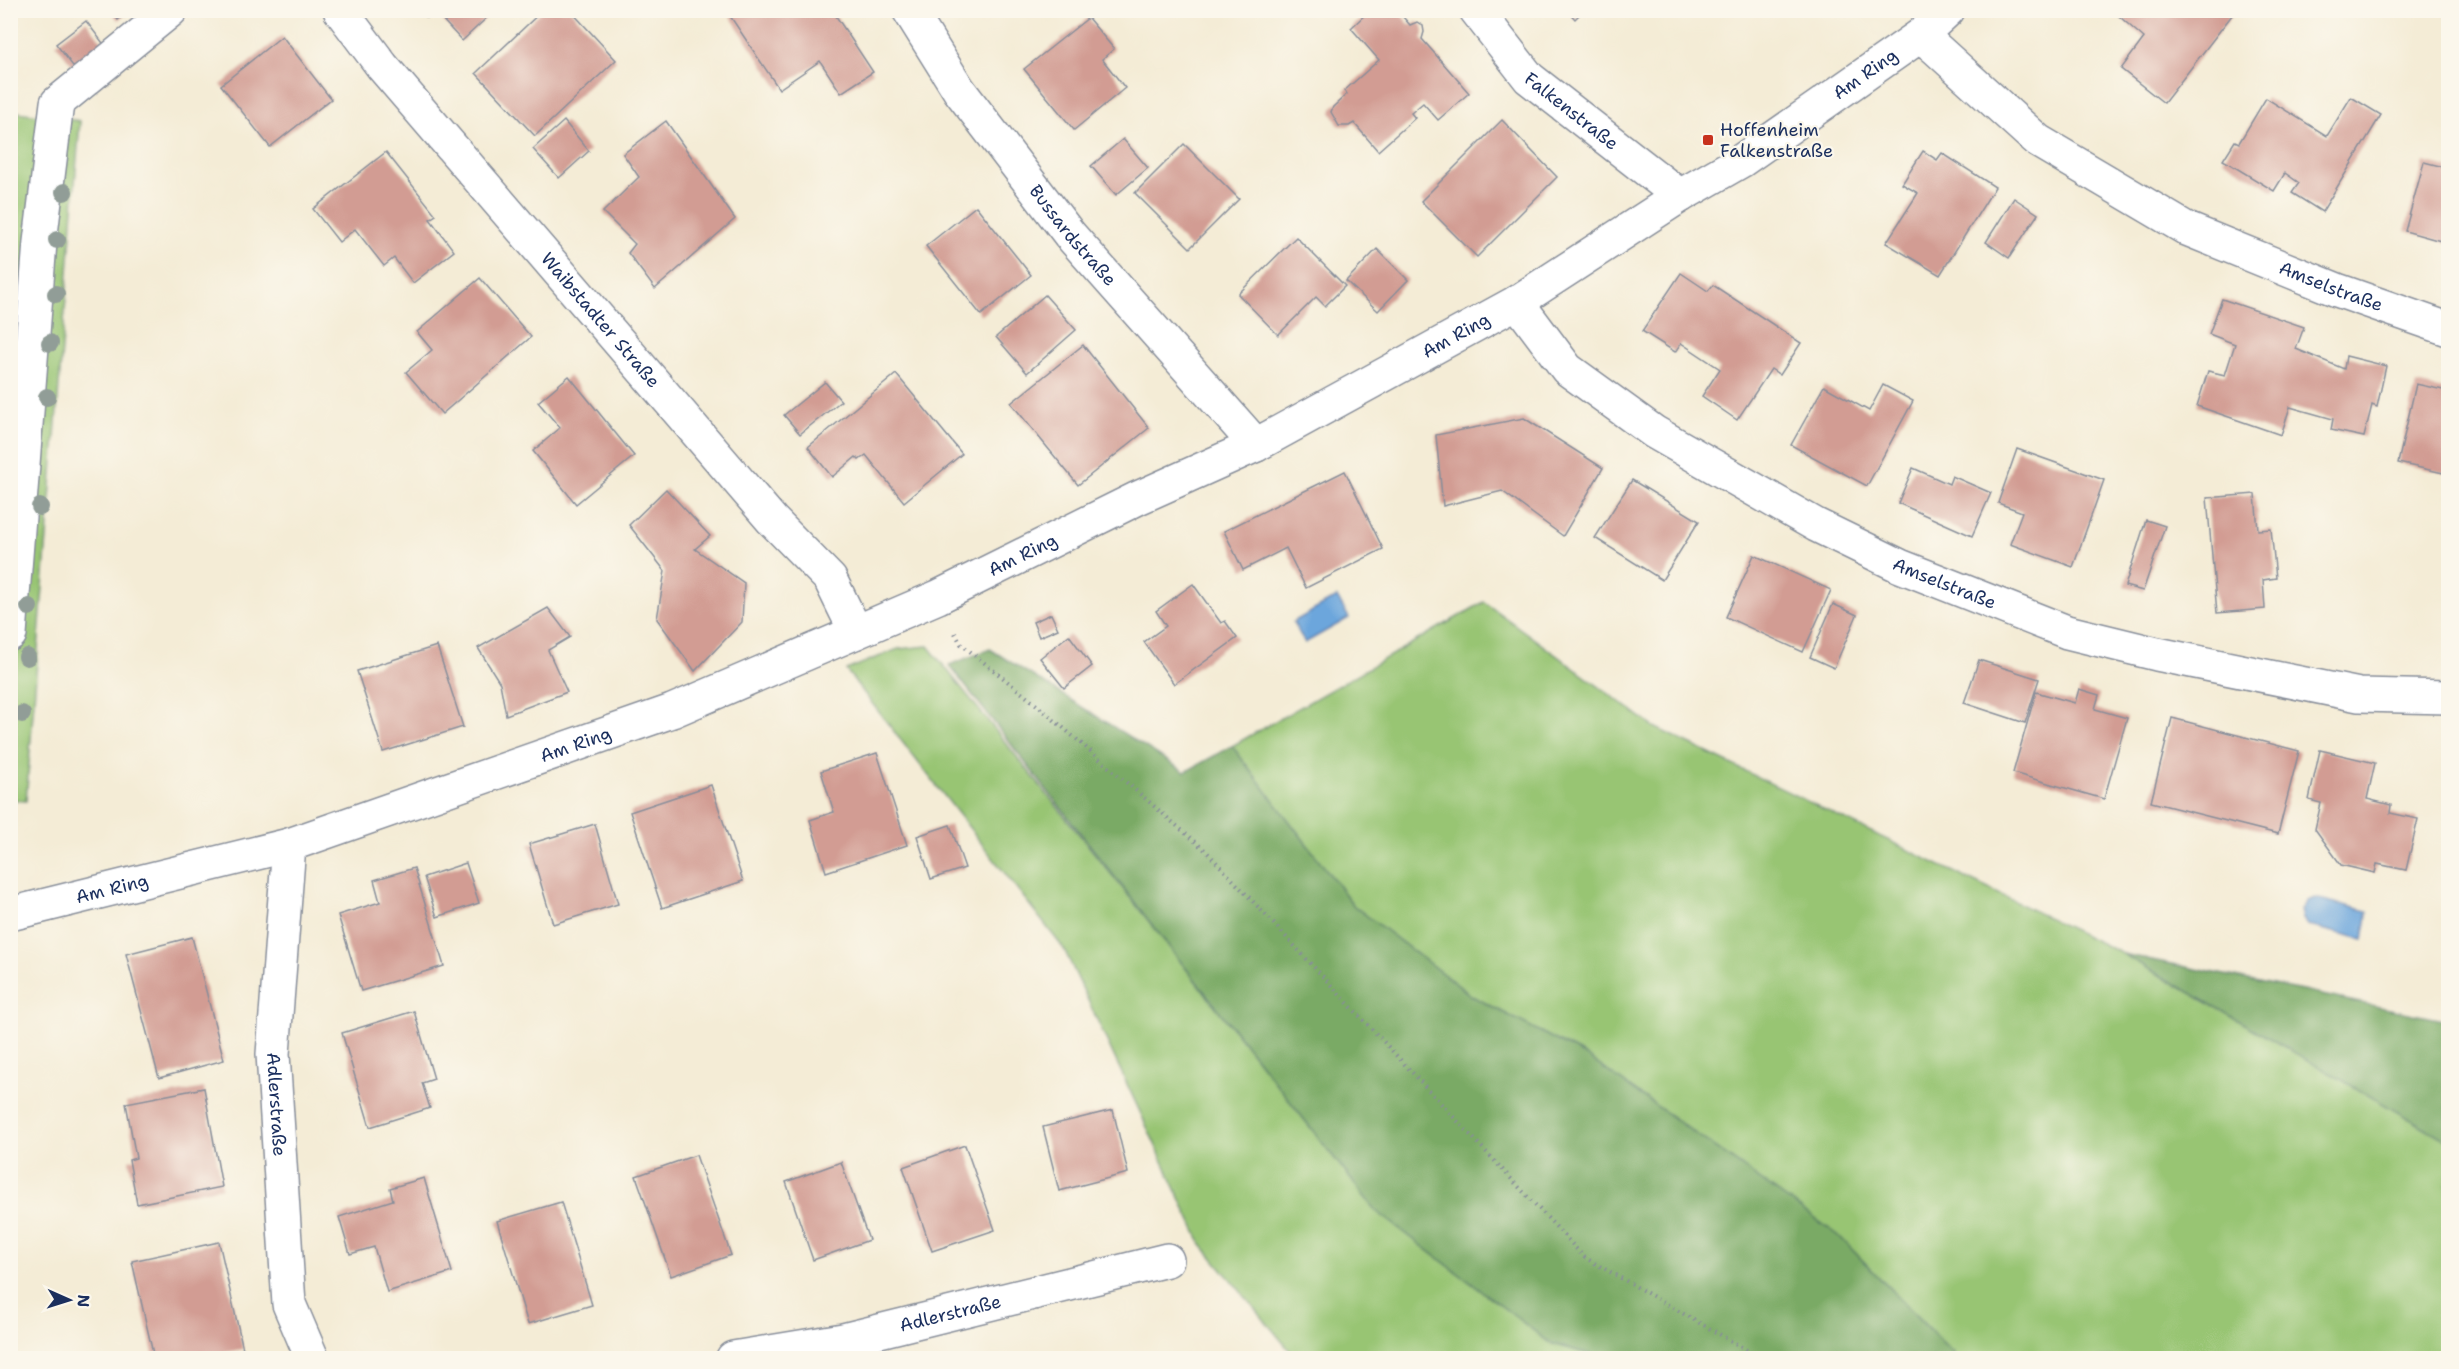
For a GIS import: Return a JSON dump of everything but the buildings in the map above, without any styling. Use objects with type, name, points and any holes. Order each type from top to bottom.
[{"type":"street","points":[[10,634],[40,242],[57,103],[171,10]]},
{"type":"street","name":"Waibstadter Straße","points":[[340,10],[382,66],[772,520],[830,579],[856,632]]},
{"type":"street","name":"Bussardstraße","points":[[909,10],[959,90],[1070,235],[1256,445]]},
{"type":"street","name":"Falkenstraße","points":[[1476,10],[1529,78],[1680,196]]},
{"type":"street","name":"Am Ring","points":[[10,914],[289,845],[672,711],[938,597],[1138,498],[1256,445],[1517,302],[1680,196],[1741,162],[1921,35],[1948,10]]},
{"type":"street","name":"Amselstraße","points":[[1921,35],[2038,141],[2187,229],[2337,290],[2448,329]]},
{"type":"street","name":"Amselstraße","points":[[1517,302],[1567,369],[1654,432],[1816,525],[1900,566],[2067,632],[2157,654],[2359,695],[2448,697]]},
{"type":"street","name":"Adlerstraße","points":[[289,845],[273,1054],[289,1304],[312,1359]]},
{"type":"street","name":"Adlerstraße","points":[[733,1359],[843,1340],[1167,1260]]},
{"type":"path","points":[[938,597],[961,644],[1038,706],[1206,851],[1584,1257],[1761,1359]]},
{"type":"green space","points":[[11,111],[80,121],[26,801],[11,800]]},
{"type":"green space","points":[[1484,602],[1654,727],[2123,954],[2448,1141],[2448,1358],[1954,1358],[1953,1354],[1838,1235],[1586,1056],[1472,996],[1354,906],[1232,746]]},
{"type":"green space","points":[[928,646],[1136,905],[1375,1210],[1550,1343],[1603,1358],[1296,1358],[1202,1245],[1064,949],[846,670],[898,649]]},
{"type":"green space","points":[[990,649],[1185,772],[1232,746],[1354,906],[1472,996],[1586,1056],[1838,1235],[1953,1354],[1954,1358],[1603,1358],[1550,1343],[1375,1210],[949,665]]},
{"type":"green space","points":[[2123,954],[2448,1021],[2448,1141]]},
{"type":"water","points":[[1337,597],[1349,618],[1305,643],[1293,622]]},
{"type":"water","points":[[2315,898],[2368,911],[2363,939],[2309,926],[2303,919],[2301,910],[2307,901]]},
{"type":"place","name":"Hoffenheim Falkenstraße","points":[[1708,140]]}]
